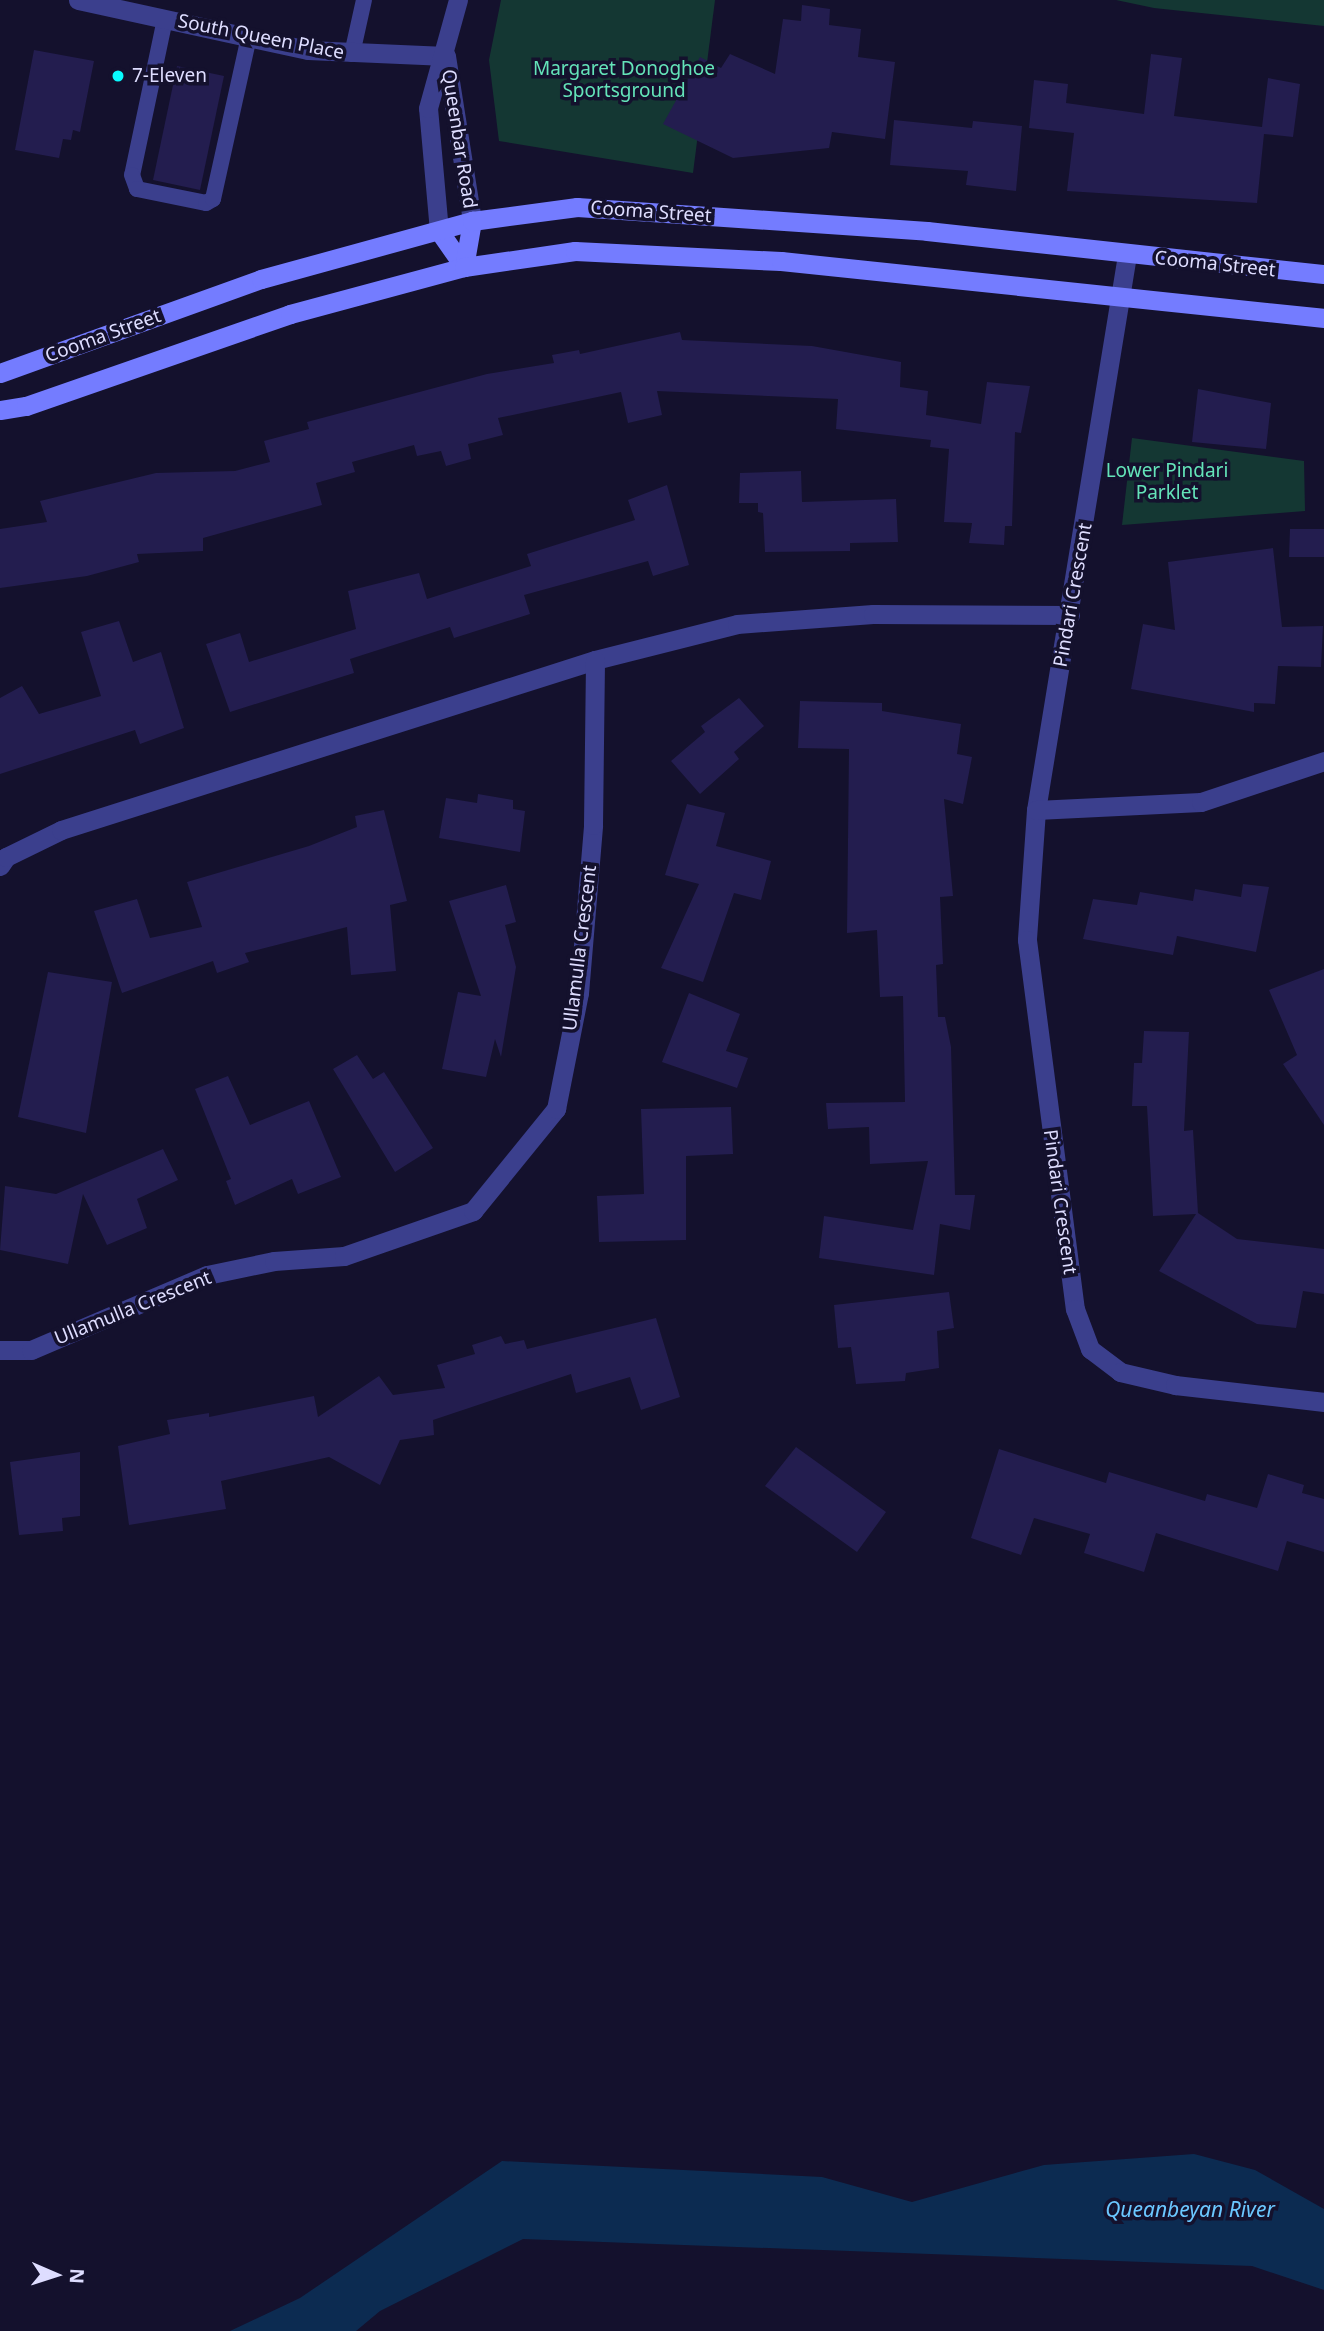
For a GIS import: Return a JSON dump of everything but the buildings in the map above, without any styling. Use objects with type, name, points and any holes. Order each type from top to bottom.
[{"type":"main road","name":"Cooma Street","points":[[0,373],[261,279],[472,222],[577,207],[926,231],[1127,255],[1324,274]]},
{"type":"main road","points":[[464,267],[472,222]]},
{"type":"main road","points":[[439,231],[464,267]]},
{"type":"main road","name":"Cooma Street","points":[[0,410],[26,406],[290,314],[464,267],[575,251],[674,252],[1122,300],[1324,318]]},
{"type":"street","name":"South Queen Place","points":[[78,0],[249,37],[352,54],[446,56]]},
{"type":"street","name":"Queenbar Road","points":[[439,231],[427,130],[431,93],[446,56],[458,0]]},
{"type":"street","name":"Queenbar Road","points":[[446,56],[472,222]]},
{"type":"street","name":"Pindari Crescent","points":[[1127,255],[1122,300],[1037,810],[1027,940],[1075,1309],[1090,1349],[1120,1372],[1175,1385],[1324,1402]]},
{"type":"street","points":[[0,866],[6,857],[61,830],[595,660],[737,624],[873,614],[1070,615]]},
{"type":"street","name":"Ullamulla Crescent","points":[[0,1350],[31,1350],[207,1275],[274,1261],[344,1256],[411,1236],[473,1211],[556,1109],[579,993],[593,825],[595,660]]},
{"type":"street","points":[[1037,810],[1201,802],[1324,761]]},
{"type":"lane","points":[[352,54],[364,0]]},
{"type":"lane","points":[[164,19],[132,175],[137,190],[206,203],[213,199],[249,37]]},
{"type":"green space","name":"Margaret Donoghoe Sportsground","points":[[501,0],[715,0],[693,173],[499,141],[489,60]]},
{"type":"green space","points":[[1116,0],[1324,0],[1324,26],[1154,8]]},
{"type":"green space","name":"Lower Pindari Parklet","points":[[1132,438],[1304,461],[1305,511],[1122,525]]},
{"type":"water","name":"Queanbeyan River","points":[[1194,2154],[1255,2170],[1324,2209],[1324,2290],[1252,2266],[523,2239],[380,2311],[356,2331],[230,2331],[300,2298],[502,2161],[822,2177],[912,2202],[1044,2165]]},
{"type":"place","name":"7-Eleven","points":[[118,76]]}]
